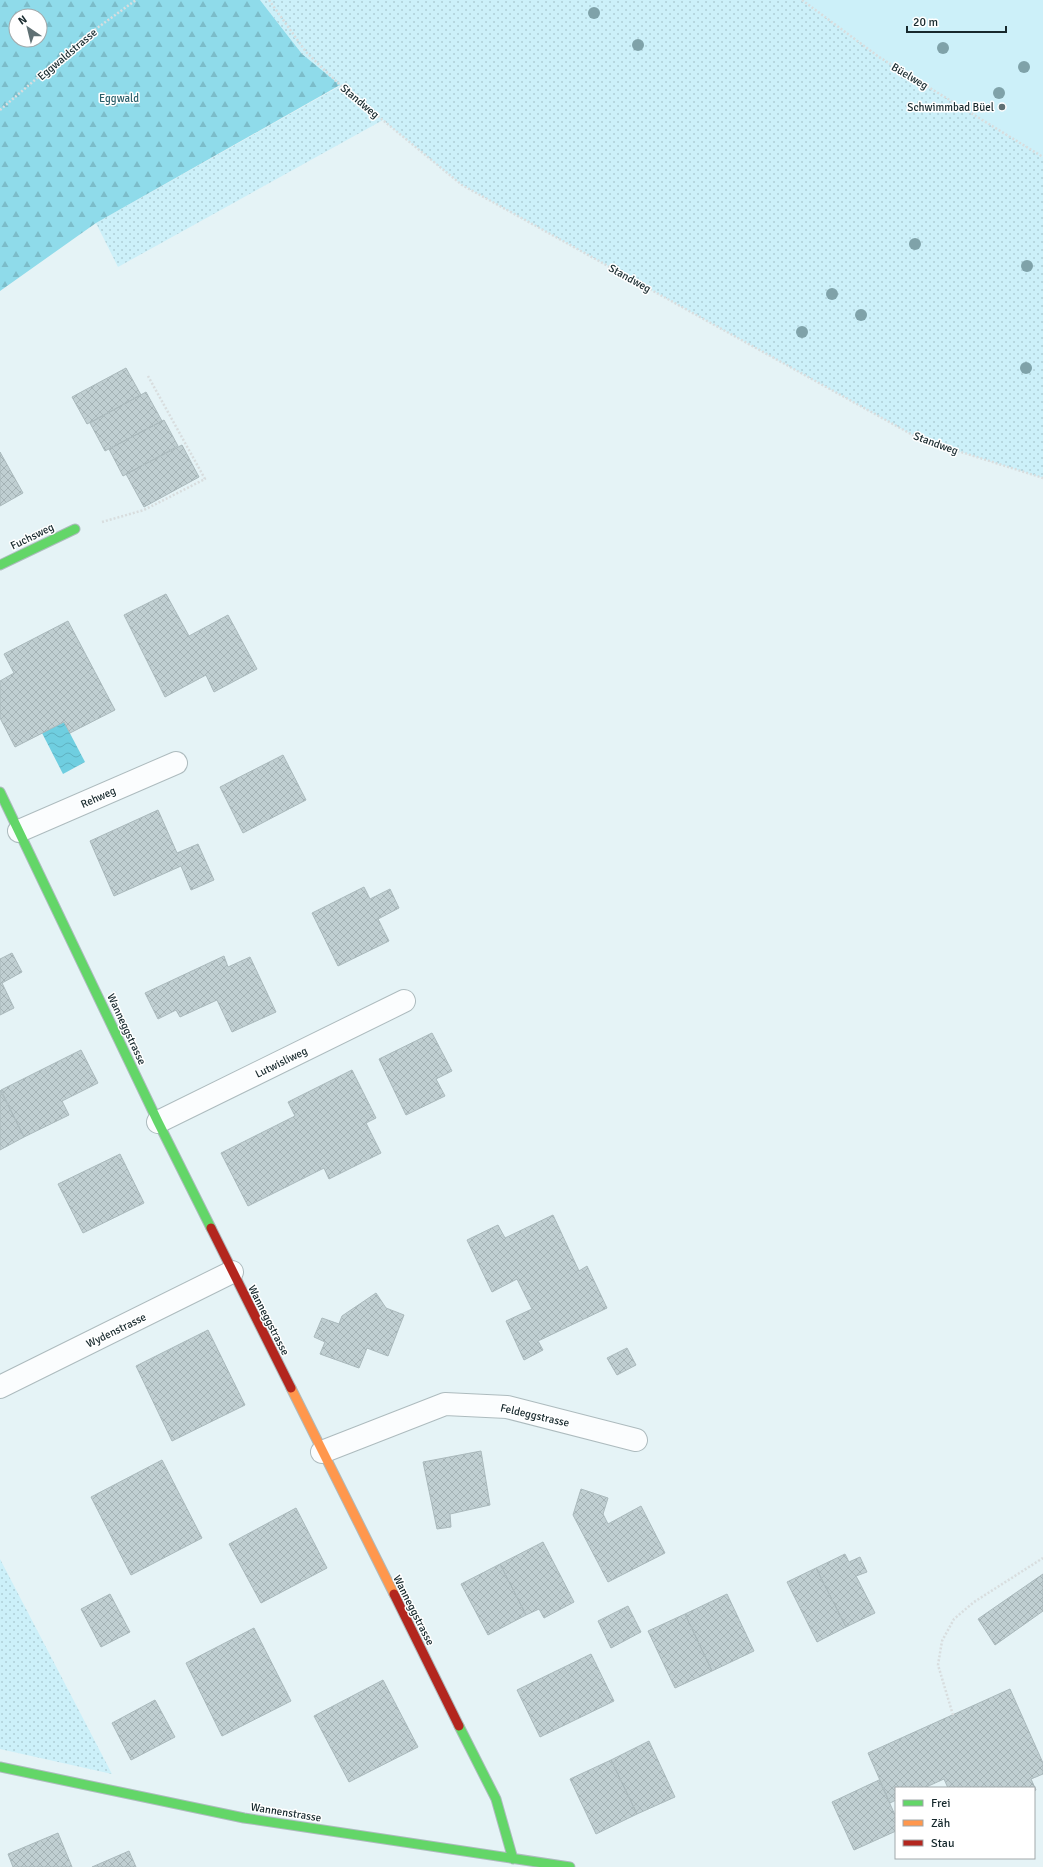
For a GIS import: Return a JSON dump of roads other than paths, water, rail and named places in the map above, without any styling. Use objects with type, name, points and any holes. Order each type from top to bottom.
[{"type":"street","name":"Fuchsweg","points":[[0,565],[75,529]]},
{"type":"street","name":"Rehweg","points":[[19,831],[176,763]]},
{"type":"street","name":"Wanneggstrasse","points":[[0,792],[158,1122],[496,1799],[513,1859]]},
{"type":"street","name":"Lutwisliweg","points":[[158,1122],[404,1002]]},
{"type":"street","name":"Wydenstrasse","points":[[0,1387],[232,1272]]},
{"type":"street","name":"Feldeggstrasse","points":[[322,1452],[445,1404],[508,1407],[636,1440]]},
{"type":"street","name":"Wannenstrasse","points":[[0,1767],[244,1818],[570,1867]]},
{"type":"water","points":[[64,722],[85,762],[63,774],[42,733]]},
{"type":"place","name":"Schwimmbad Büel","points":[[1002,107]]},
{"type":"park label","name":"Eggwald","points":[[119,98]]}]
